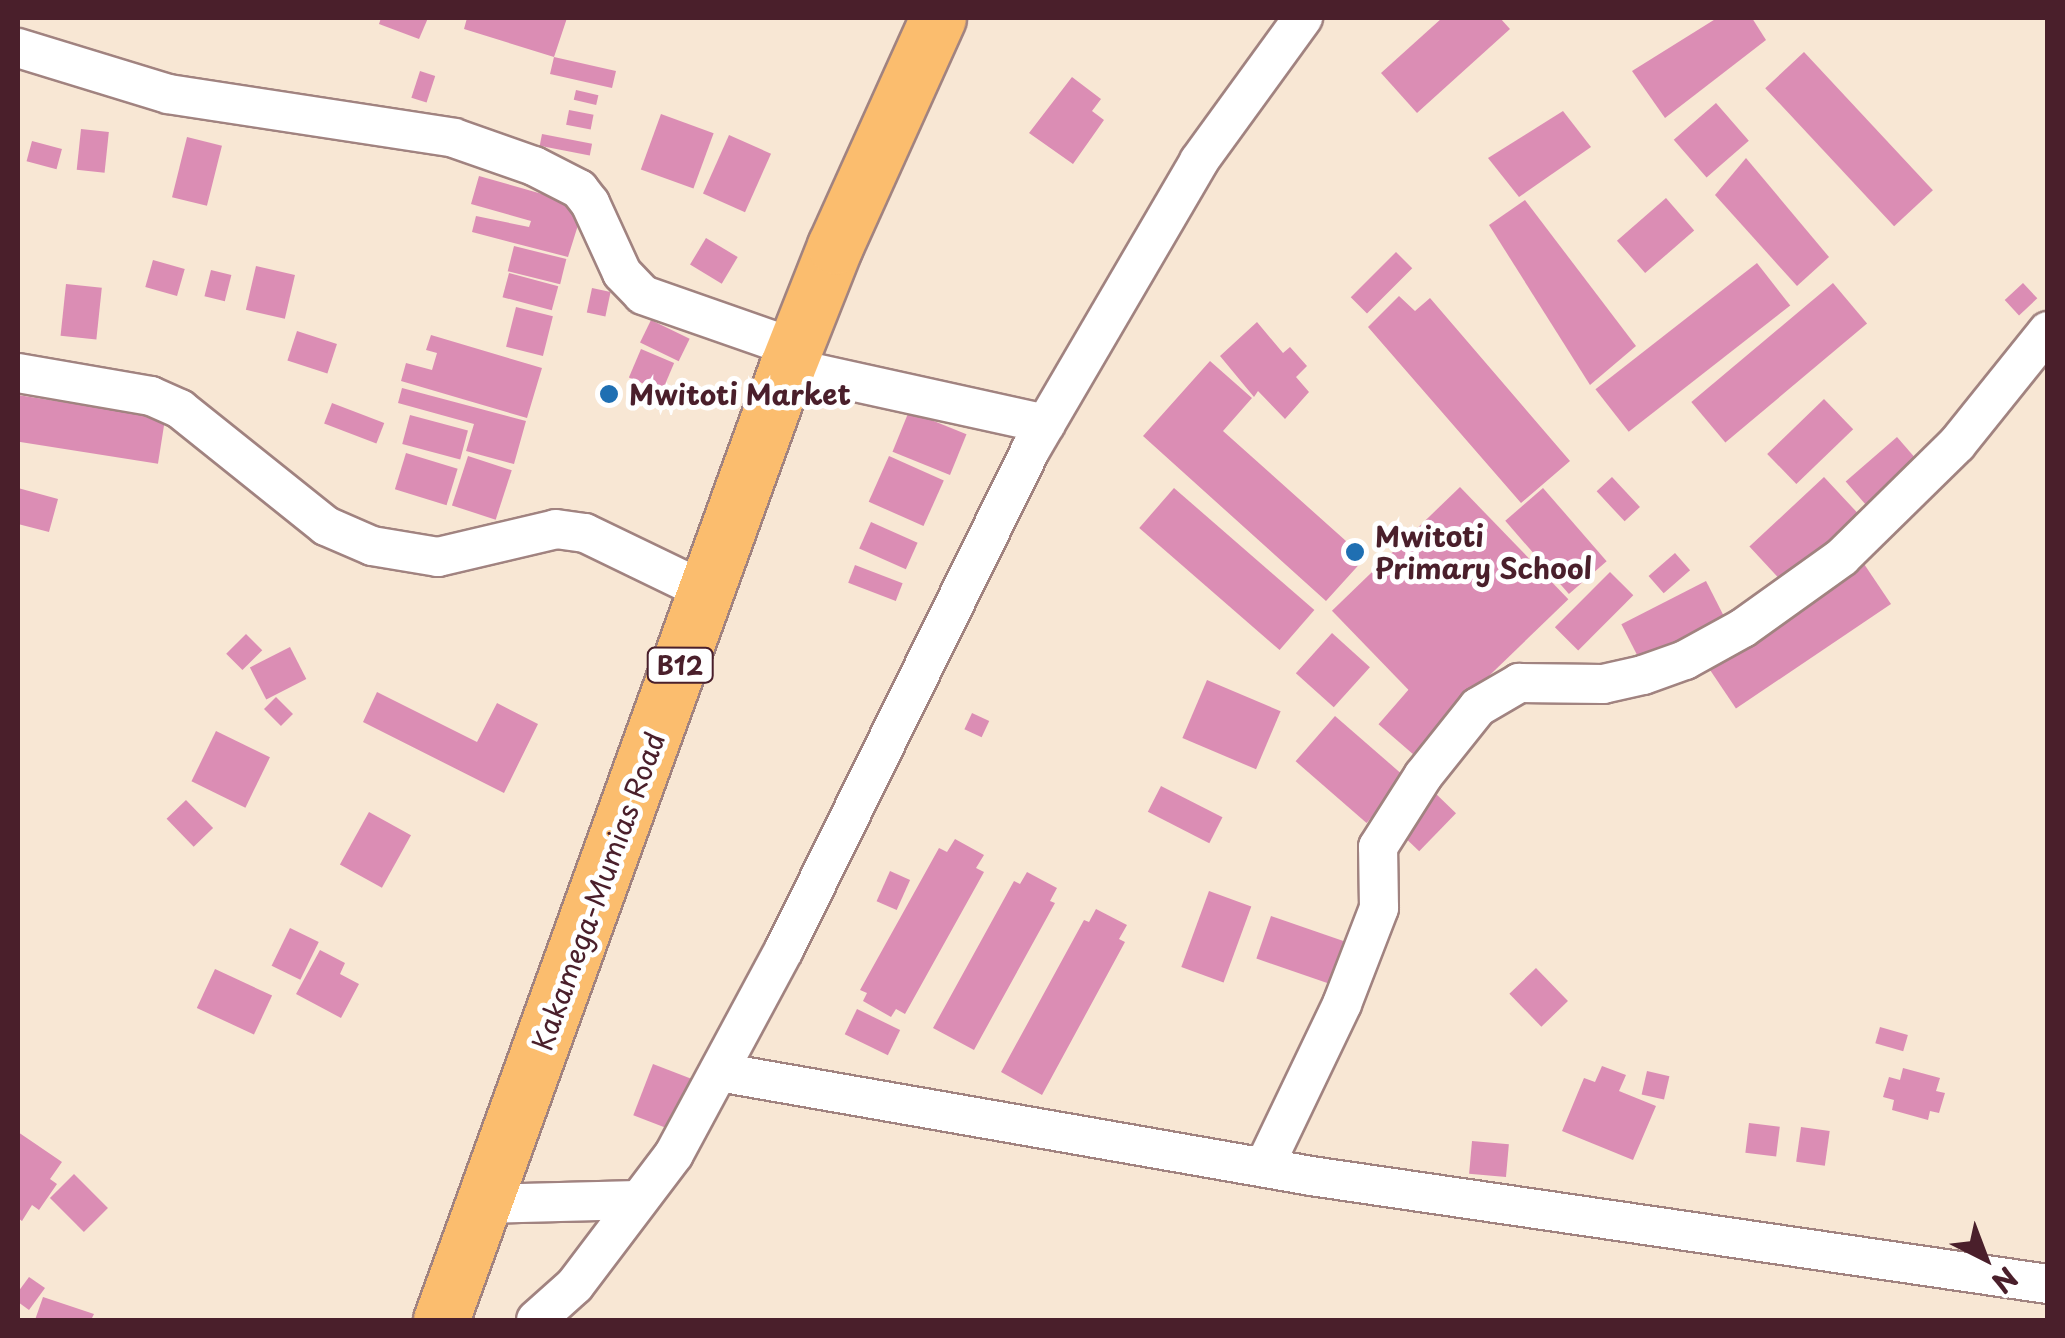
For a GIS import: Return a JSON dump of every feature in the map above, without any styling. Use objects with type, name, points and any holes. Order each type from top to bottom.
[{"type":"highway","name":"Kakamega-Mumias Road","points":[[441,1320],[791,358],[938,18]]},
{"type":"street","points":[[536,1320],[575,1285],[674,1154],[784,950],[1046,424],[1199,161],[1303,18]]},
{"type":"street","points":[[18,48],[168,94],[454,138],[534,166],[580,189],[622,272],[643,295],[791,358],[1046,424]]},
{"type":"street","points":[[1264,1167],[1342,1004],[1379,908],[1378,847],[1423,776],[1478,707],[1519,683],[1603,684],[1644,675],[1685,660],[1743,628],[1842,558],[1957,444],[2048,331]]},
{"type":"street","points":[[18,373],[151,396],[180,409],[326,526],[372,546],[438,557],[556,529],[585,533],[706,590]]},
{"type":"street","points":[[718,1072],[1264,1167],[2048,1284]]},
{"type":"street","points":[[482,1204],[638,1200]]},
{"type":"building","points":[[381,18],[428,18],[419,39],[379,24]]},
{"type":"building","points":[[467,18],[567,18],[554,57],[464,29]]},
{"type":"building","points":[[1442,18],[1500,18],[1510,29],[1417,113],[1381,73]]},
{"type":"building","points":[[1717,18],[1752,18],[1766,40],[1665,118],[1632,71]]},
{"type":"building","points":[[1804,52],[1933,190],[1894,226],[1765,88]]},
{"type":"building","points":[[554,57],[616,71],[612,88],[550,74]]},
{"type":"building","points":[[420,71],[435,76],[427,103],[411,98]]},
{"type":"building","points":[[1072,77],[1101,99],[1092,111],[1104,120],[1073,164],[1029,133]]},
{"type":"building","points":[[576,90],[598,95],[596,105],[574,100]]},
{"type":"building","points":[[1716,103],[1749,141],[1707,177],[1674,140]]},
{"type":"building","points":[[569,110],[594,115],[591,129],[566,125]]},
{"type":"building","points":[[1563,111],[1591,147],[1519,197],[1488,158]]},
{"type":"building","points":[[661,114],[714,133],[693,189],[641,169]]},
{"type":"building","points":[[81,129],[109,132],[105,173],[77,170]]},
{"type":"building","points":[[542,134],[592,144],[590,156],[540,146]]},
{"type":"building","points":[[729,135],[771,154],[745,212],[703,193]]},
{"type":"building","points":[[187,137],[222,146],[207,206],[172,197]]},
{"type":"building","points":[[32,141],[62,149],[57,169],[27,161]]},
{"type":"building","points":[[1746,158],[1829,257],[1797,286],[1715,195]]},
{"type":"building","points":[[479,176],[584,206],[568,257],[472,232],[476,216],[529,227],[531,221],[471,204]]},
{"type":"building","points":[[1666,198],[1694,230],[1645,273],[1617,241]]},
{"type":"building","points":[[1525,200],[1636,346],[1590,385],[1489,225]]},
{"type":"building","points":[[706,238],[738,257],[722,284],[690,265]]},
{"type":"building","points":[[514,246],[566,259],[560,284],[508,271]]},
{"type":"building","points":[[1396,252],[1412,268],[1367,314],[1351,297]]},
{"type":"building","points":[[153,260],[185,269],[177,296],[145,287]]},
{"type":"building","points":[[1757,263],[1790,306],[1629,432],[1595,389]]},
{"type":"building","points":[[256,266],[295,275],[285,319],[246,310]]},
{"type":"building","points":[[211,270],[231,275],[225,301],[204,296]]},
{"type":"building","points":[[509,273],[558,286],[552,310],[503,297]]},
{"type":"building","points":[[1833,283],[1867,324],[1725,443],[1691,402]]},
{"type":"building","points":[[2023,283],[2037,298],[2019,315],[2005,300]]},
{"type":"building","points":[[66,284],[102,288],[96,339],[61,336]]},
{"type":"building","points":[[592,288],[611,292],[605,316],[587,312]]},
{"type":"building","points":[[1399,296],[1415,311],[1430,298],[1570,461],[1521,503],[1368,327]]},
{"type":"building","points":[[516,307],[553,316],[543,356],[506,347]]},
{"type":"building","points":[[651,320],[690,339],[679,361],[640,342]]},
{"type":"building","points":[[1257,322],[1283,353],[1290,347],[1307,366],[1296,377],[1309,392],[1285,419],[1258,391],[1254,397],[1220,356]]},
{"type":"building","points":[[297,331],[337,344],[327,373],[287,360]]},
{"type":"building","points":[[431,335],[542,368],[527,418],[401,381],[406,363],[432,370],[437,353],[426,350]]},
{"type":"building","points":[[641,349],[674,363],[662,392],[629,378]]},
{"type":"building","points":[[1210,361],[1252,398],[1223,431],[1365,558],[1326,601],[1143,436]]},
{"type":"building","points":[[402,388],[526,421],[514,464],[466,451],[474,424],[398,403]]},
{"type":"building","points":[[18,395],[165,418],[158,464],[18,442]]},
{"type":"building","points":[[1824,399],[1853,429],[1796,484],[1767,454]]},
{"type":"building","points":[[332,403],[384,423],[376,444],[324,424]]},
{"type":"building","points":[[909,411],[966,434],[950,475],[893,452]]},
{"type":"building","points":[[410,415],[468,431],[460,460],[402,444]]},
{"type":"building","points":[[1897,437],[1924,468],[1873,513],[1846,482]]},
{"type":"building","points":[[406,453],[458,469],[447,505],[395,489]]},
{"type":"building","points":[[468,456],[512,470],[496,520],[452,505]]},
{"type":"building","points":[[889,456],[944,480],[923,526],[869,502]]},
{"type":"building","points":[[1612,477],[1640,507],[1625,521],[1597,491]]},
{"type":"building","points":[[1824,477],[1858,514],[1784,583],[1749,547]]},
{"type":"building","points":[[1460,487],[1568,599],[1440,723],[1332,611]]},
{"type":"building","points":[[18,488],[58,499],[49,532],[18,524]]},
{"type":"building","points":[[1174,488],[1314,610],[1280,650],[1139,528]]},
{"type":"building","points":[[1543,488],[1607,561],[1569,594],[1505,521]]},
{"type":"building","points":[[871,522],[918,543],[906,569],[859,548]]},
{"type":"building","points":[[1675,553],[1690,570],[1664,593],[1649,576]]},
{"type":"building","points":[[1858,555],[1891,604],[1736,708],[1703,660]]},
{"type":"building","points":[[855,565],[903,583],[896,601],[848,583]]},
{"type":"building","points":[[1610,572],[1633,595],[1578,650],[1555,627]]},
{"type":"building","points":[[1706,581],[1724,617],[1640,660],[1621,624]]},
{"type":"building","points":[[1332,633],[1370,667],[1334,707],[1296,673]]},
{"type":"building","points":[[246,634],[262,650],[242,670],[226,654]]},
{"type":"building","points":[[290,647],[306,679],[266,700],[250,667]]},
{"type":"building","points":[[1207,680],[1281,711],[1256,769],[1182,738]]},
{"type":"building","points":[[1410,688],[1453,725],[1422,762],[1379,724]]},
{"type":"building","points":[[377,692],[477,742],[497,703],[538,724],[504,793],[363,722]]},
{"type":"building","points":[[276,697],[293,714],[281,726],[264,709]]},
{"type":"building","points":[[972,713],[989,721],[982,737],[964,729]]},
{"type":"building","points":[[1335,716],[1406,778],[1367,823],[1296,761]]},
{"type":"building","points":[[216,731],[270,757],[245,808],[191,781]]},
{"type":"building","points":[[1161,786],[1222,817],[1209,843],[1148,812]]},
{"type":"building","points":[[1433,791],[1456,813],[1419,851],[1396,829]]},
{"type":"building","points":[[186,800],[213,828],[194,847],[167,819]]},
{"type":"building","points":[[369,812],[411,835],[382,888],[340,864]]},
{"type":"building","points":[[955,839],[984,855],[976,868],[984,872],[905,1014],[896,1009],[891,1017],[863,1001],[867,993],[860,990],[939,848],[947,852]]},
{"type":"building","points":[[890,871],[910,880],[897,910],[877,901]]},
{"type":"building","points":[[1027,872],[1057,888],[1050,901],[1055,903],[974,1050],[933,1028],[1014,881],[1020,884]]},
{"type":"building","points":[[1209,891],[1251,906],[1224,983],[1181,967]]},
{"type":"building","points":[[1096,909],[1127,925],[1119,939],[1125,942],[1042,1095],[1001,1072],[1084,920],[1089,922]]},
{"type":"building","points":[[1271,916],[1354,945],[1340,987],[1256,959]]},
{"type":"building","points":[[290,928],[319,942],[300,980],[272,966]]},
{"type":"building","points":[[320,950],[345,963],[340,974],[359,984],[341,1018],[296,994]]},
{"type":"building","points":[[1536,968],[1568,1001],[1541,1027],[1509,994]]},
{"type":"building","points":[[215,969],[272,996],[254,1035],[197,1008]]},
{"type":"building","points":[[857,1009],[900,1030],[888,1055],[845,1034]]},
{"type":"building","points":[[1880,1027],[1908,1035],[1903,1051],[1875,1043]]},
{"type":"building","points":[[653,1064],[700,1082],[680,1133],[633,1115]]},
{"type":"building","points":[[1602,1066],[1626,1075],[1619,1091],[1656,1106],[1633,1160],[1562,1131],[1584,1078],[1595,1082]]},
{"type":"building","points":[[1903,1068],[1940,1078],[1936,1091],[1945,1093],[1939,1113],[1930,1111],[1928,1120],[1892,1110],[1894,1100],[1883,1097],[1889,1077],[1900,1080]]},
{"type":"building","points":[[1647,1071],[1669,1076],[1664,1100],[1642,1094]]},
{"type":"building","points":[[1749,1123],[1780,1127],[1776,1157],[1745,1153]]},
{"type":"building","points":[[1801,1127],[1830,1131],[1825,1166],[1796,1162]]},
{"type":"building","points":[[18,1132],[62,1162],[50,1179],[57,1184],[39,1210],[32,1205],[22,1221],[18,1218]]},
{"type":"building","points":[[1472,1141],[1509,1144],[1506,1177],[1469,1174]]},
{"type":"building","points":[[74,1174],[108,1208],[84,1232],[50,1198]]},
{"type":"building","points":[[29,1277],[45,1288],[29,1310],[18,1302],[18,1292]]},
{"type":"building","points":[[43,1297],[94,1314],[91,1320],[35,1320]]},
{"type":"place","name":"Mwitoti Market","points":[[609,394]]},
{"type":"place","name":"Mwitoti Primary School","points":[[1355,552]]}]
